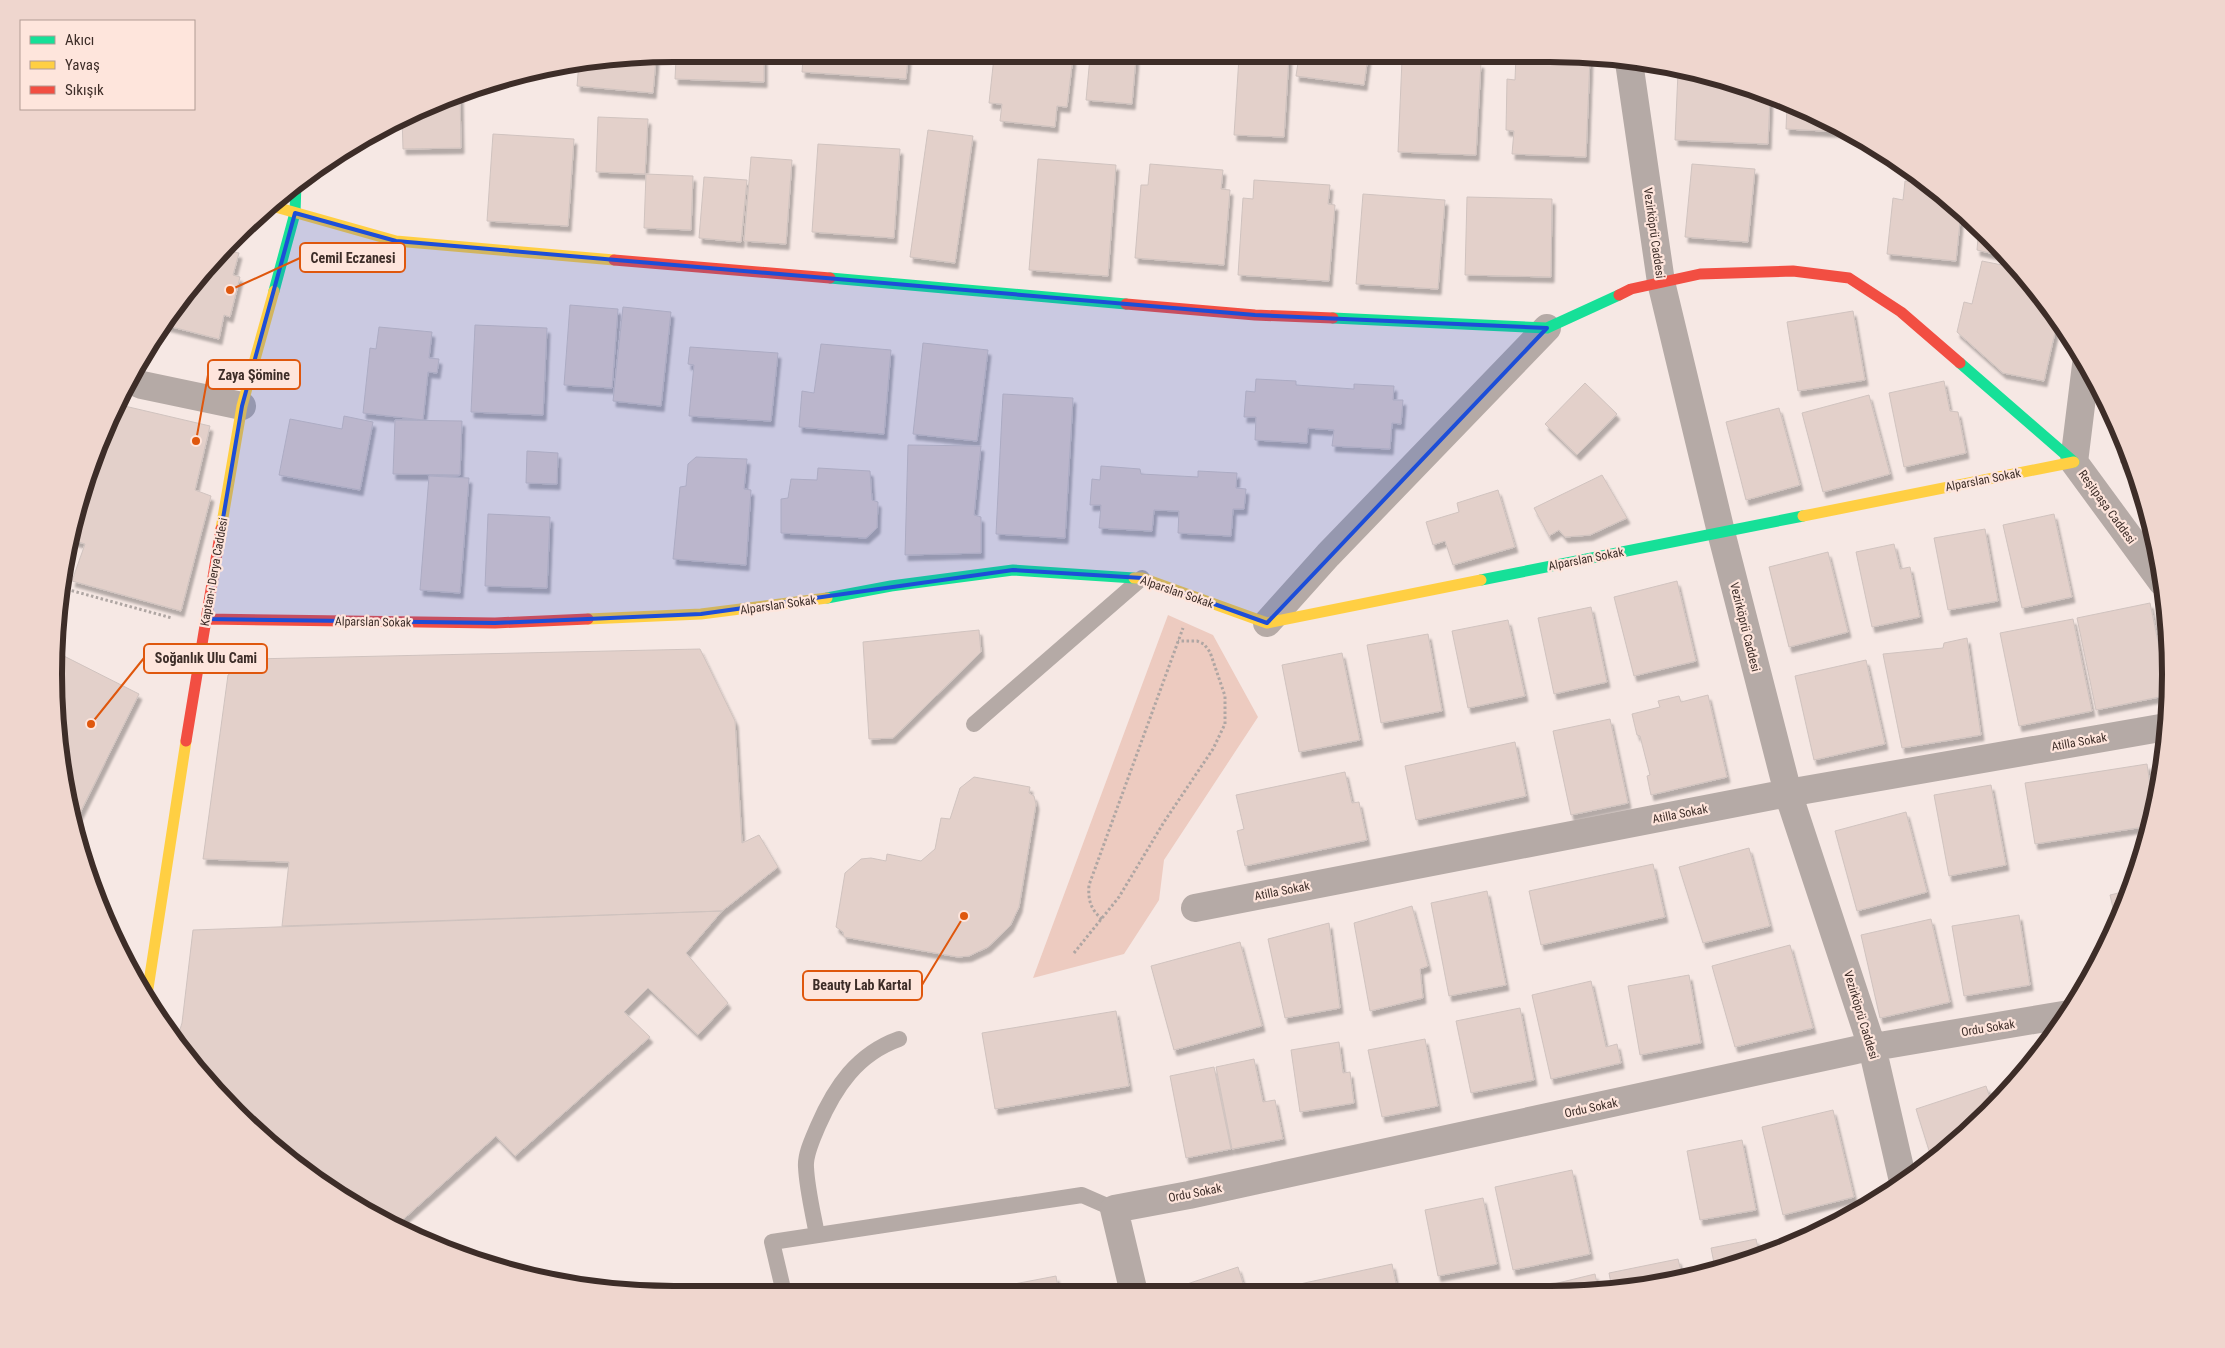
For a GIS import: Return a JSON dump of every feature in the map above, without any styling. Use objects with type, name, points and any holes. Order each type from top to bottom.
[{"type":"street","name":"Vezirköprü Caddesi","points":[[1630,68],[1661,282],[1721,532],[1788,793],[1872,1047],[1901,1174]]},
{"type":"street","name":"Kaptan-ı Derya Caddesi","points":[[148,987],[206,619],[242,406],[295,212],[296,194]]},
{"type":"street","points":[[279,208],[396,241],[1255,315],[1547,328]]},
{"type":"street","points":[[1267,623],[1328,555],[1547,328],[1631,289],[1700,274],[1793,271],[1849,278],[1901,312],[2074,462]]},
{"type":"street","name":"Reşitpaşa Caddesi","points":[[2085,375],[2074,462],[2144,539],[2151,556]]},
{"type":"street","points":[[137,383],[242,406]]},
{"type":"street","name":"Alparslan Sokak","points":[[206,619],[495,623],[701,614],[798,603],[891,586],[1013,570],[1142,578],[1267,623],[2074,462]]},
{"type":"street","name":"Atilla Sokak","points":[[1195,908],[1788,793],[2160,728]]},
{"type":"street","name":"Ordu Sokak","points":[[1114,1209],[1190,1195],[1872,1047],[2058,1016]]},
{"type":"street","points":[[1114,1209],[1132,1286]]},
{"type":"lane","points":[[974,724],[1142,578]]},
{"type":"lane","points":[[817,1235],[806,1165],[814,1136],[837,1088],[852,1070],[872,1051],[899,1039]]},
{"type":"lane","points":[[782,1286],[772,1242],[1082,1196],[1114,1209]]},
{"type":"path","points":[[69,590],[170,618],[206,619]]},
{"type":"path","points":[[1102,919],[1090,906],[1088,896],[1089,884],[1194,597]]},
{"type":"path","points":[[1074,953],[1119,897],[1164,822],[1214,749],[1225,724],[1225,696],[1210,652],[1204,644],[1197,641],[1178,641]]},
{"type":"highlighted area","points":[[295,213],[396,241],[1255,315],[1547,328],[1267,623],[1142,578],[1013,570],[701,614],[495,623],[206,619],[242,406]]},
{"type":"shaded area","points":[[1168,615],[1213,635],[1258,717],[1164,860],[1159,900],[1124,954],[1033,978]]},
{"type":"building","points":[[676,62],[764,62],[764,82],[675,79]]},
{"type":"building","points":[[803,62],[908,62],[906,79],[802,72]]},
{"type":"building","points":[[993,62],[1072,62],[1067,107],[1057,106],[1055,127],[1000,121],[1002,104],[989,103]]},
{"type":"building","points":[[1090,62],[1136,62],[1132,104],[1086,100]]},
{"type":"building","points":[[1239,62],[1289,62],[1284,137],[1234,135]]},
{"type":"building","points":[[1298,62],[1367,62],[1364,85],[1296,76]]},
{"type":"building","points":[[1402,62],[1481,63],[1476,155],[1398,152]]},
{"type":"building","points":[[1516,62],[1590,64],[1586,157],[1512,154],[1514,131],[1506,130],[1507,79],[1515,80]]},
{"type":"building","points":[[656,63],[653,93],[577,86],[578,70]]},
{"type":"building","points":[[1678,76],[1709,83],[1770,103],[1768,144],[1675,140]]},
{"type":"building","points":[[460,101],[461,148],[403,149],[402,127]]},
{"type":"building","points":[[1787,110],[1832,131],[1786,129]]},
{"type":"building","points":[[598,117],[648,119],[645,174],[596,172]]},
{"type":"building","points":[[928,130],[973,136],[955,263],[910,257]]},
{"type":"building","points":[[493,134],[574,139],[568,226],[487,221]]},
{"type":"building","points":[[818,144],[900,149],[894,238],[812,232]]},
{"type":"building","points":[[751,157],[792,160],[786,244],[744,241]]},
{"type":"building","points":[[1038,159],[1116,165],[1108,276],[1029,270]]},
{"type":"building","points":[[1150,164],[1223,170],[1221,189],[1230,190],[1224,265],[1135,258],[1141,185],[1148,185]]},
{"type":"building","points":[[1692,164],[1755,169],[1748,242],[1685,237]]},
{"type":"building","points":[[646,174],[693,176],[691,230],[644,228]]},
{"type":"building","points":[[704,177],[747,180],[741,242],[699,238]]},
{"type":"building","points":[[1254,180],[1330,185],[1328,204],[1335,205],[1329,281],[1238,275],[1243,198],[1253,199]]},
{"type":"building","points":[[1905,181],[1913,182],[1960,220],[1956,261],[1887,254],[1893,198],[1903,200]]},
{"type":"building","points":[[1363,194],[1445,200],[1438,289],[1356,284]]},
{"type":"building","points":[[1467,197],[1552,199],[1551,277],[1465,275]]},
{"type":"building","points":[[1978,237],[1995,254],[1977,250]]},
{"type":"building","points":[[233,252],[239,253],[233,275],[240,277],[230,317],[224,315],[219,339],[171,327],[214,271]]},
{"type":"building","points":[[1982,261],[2006,266],[2056,329],[2044,381],[2003,373],[1957,332],[1964,302],[1972,304]]},
{"type":"building","points":[[570,305],[618,309],[612,388],[564,385]]},
{"type":"building","points":[[623,307],[671,312],[661,406],[613,401]]},
{"type":"building","points":[[1853,311],[1865,380],[1798,391],[1787,322]]},
{"type":"building","points":[[475,325],[547,328],[543,415],[471,412]]},
{"type":"building","points":[[379,327],[432,332],[429,358],[439,359],[437,373],[428,372],[423,420],[363,413],[370,348],[376,349]]},
{"type":"building","points":[[923,343],[988,350],[977,441],[913,434]]},
{"type":"building","points":[[821,344],[891,350],[884,434],[799,427],[802,391],[814,393]]},
{"type":"building","points":[[690,347],[778,353],[771,421],[689,416],[694,365],[688,364]]},
{"type":"building","points":[[1256,379],[1296,381],[1296,385],[1354,389],[1354,384],[1394,386],[1393,400],[1403,400],[1401,424],[1392,423],[1390,449],[1332,446],[1334,430],[1308,428],[1307,443],[1255,440],[1256,417],[1244,417],[1246,391],[1255,392]]},
{"type":"building","points":[[1944,381],[1950,411],[1958,412],[1966,453],[1904,467],[1889,393]]},
{"type":"building","points":[[1585,383],[1617,414],[1577,455],[1545,424]]},
{"type":"building","points":[[1003,394],[1073,398],[1065,538],[996,534]]},
{"type":"building","points":[[1869,395],[1890,474],[1823,492],[1802,413]]},
{"type":"building","points":[[125,406],[210,426],[195,490],[211,496],[181,611],[72,581],[85,544],[77,542],[83,516],[109,440]]},
{"type":"building","points":[[1779,408],[1800,485],[1746,500],[1726,422]]},
{"type":"building","points":[[344,416],[373,422],[360,490],[279,475],[290,419],[342,429]]},
{"type":"building","points":[[395,420],[462,421],[460,475],[393,474]]},
{"type":"building","points":[[908,445],[981,446],[974,515],[981,517],[981,553],[905,555]]},
{"type":"building","points":[[527,451],[558,453],[557,484],[526,483]]},
{"type":"building","points":[[696,457],[747,459],[744,489],[751,490],[746,565],[673,559],[680,487],[686,486],[688,464]]},
{"type":"building","points":[[2123,459],[2127,468],[2120,462]]},
{"type":"building","points":[[1101,466],[1140,469],[1141,474],[1198,477],[1198,471],[1237,473],[1236,488],[1246,489],[1244,509],[1233,509],[1231,536],[1178,533],[1179,511],[1154,510],[1152,531],[1099,528],[1101,505],[1090,505],[1092,479],[1100,480]]},
{"type":"building","points":[[818,468],[870,471],[872,500],[878,502],[877,528],[866,538],[781,533],[781,499],[788,498],[791,479],[817,480]]},
{"type":"building","points":[[1602,475],[1627,518],[1590,535],[1565,537],[1559,530],[1549,536],[1534,508]]},
{"type":"building","points":[[429,476],[469,478],[460,593],[420,590]]},
{"type":"building","points":[[1498,490],[1515,547],[1453,565],[1445,541],[1433,545],[1426,522],[1459,512],[1457,503]]},
{"type":"building","points":[[488,514],[550,517],[547,588],[485,586]]},
{"type":"building","points":[[2054,514],[2072,597],[2022,608],[2003,525]]},
{"type":"building","points":[[1985,529],[1998,601],[1948,610],[1934,538]]},
{"type":"building","points":[[1894,544],[1900,569],[1910,567],[1920,617],[1872,627],[1856,552]]},
{"type":"building","points":[[1828,552],[1848,632],[1789,647],[1769,567]]},
{"type":"building","points":[[1677,581],[1696,661],[1634,676],[1614,597]]},
{"type":"building","points":[[2150,603],[2162,659],[2161,697],[2096,710],[2077,618]]},
{"type":"building","points":[[1591,607],[1607,682],[1554,694],[1538,618]]},
{"type":"building","points":[[2073,619],[2092,711],[2019,726],[2000,633]]},
{"type":"building","points":[[1508,620],[1525,696],[1468,708],[1452,631]]},
{"type":"building","points":[[979,630],[981,652],[893,738],[869,739],[863,642]]},
{"type":"building","points":[[1428,634],[1442,711],[1381,723],[1367,645]]},
{"type":"building","points":[[1967,638],[1981,735],[1902,748],[1883,654],[1943,648],[1944,643]]},
{"type":"building","points":[[700,649],[735,721],[742,843],[759,835],[778,867],[722,911],[282,926],[289,862],[203,859],[228,675],[252,659]]},
{"type":"building","points":[[1342,653],[1360,740],[1299,752],[1282,665]]},
{"type":"building","points":[[63,656],[139,694],[79,815],[68,754],[64,714]]},
{"type":"building","points":[[1866,660],[1885,744],[1814,760],[1795,676]]},
{"type":"building","points":[[1708,695],[1727,777],[1651,795],[1647,776],[1650,775],[1632,714],[1660,707],[1658,701],[1679,696],[1681,702]]},
{"type":"building","points":[[1610,719],[1628,803],[1571,815],[1553,731]]},
{"type":"building","points":[[1515,742],[1526,796],[1416,820],[1405,766]]},
{"type":"building","points":[[2147,764],[2151,793],[2143,827],[2035,844],[2025,783]]},
{"type":"building","points":[[1345,772],[1352,803],[1359,802],[1367,840],[1245,866],[1237,831],[1244,829],[1236,795]]},
{"type":"building","points":[[974,777],[1030,787],[1029,793],[1034,796],[1036,804],[1019,907],[1010,926],[988,947],[969,956],[958,957],[844,937],[843,932],[836,927],[845,873],[861,859],[871,858],[886,861],[887,854],[921,861],[935,849],[941,818],[950,819],[960,788]]},
{"type":"building","points":[[1991,785],[2006,865],[1949,876],[1934,795]]},
{"type":"building","points":[[1906,812],[1927,892],[1857,911],[1835,831]]},
{"type":"building","points":[[1749,848],[1770,926],[1703,943],[1679,867]]},
{"type":"building","points":[[1653,864],[1665,917],[1541,945],[1529,891]]},
{"type":"building","points":[[1487,891],[1506,985],[1449,996],[1431,903]]},
{"type":"building","points":[[2122,892],[2114,912],[2110,895]]},
{"type":"building","points":[[1412,906],[1428,966],[1420,969],[1423,998],[1370,1011],[1354,923]]},
{"type":"building","points":[[722,911],[686,953],[728,1003],[698,1035],[648,988],[624,1012],[650,1037],[515,1156],[496,1136],[402,1221],[368,1204],[334,1182],[271,1134],[214,1077],[179,1032],[182,1023],[193,930]]},
{"type":"building","points":[[2019,915],[2030,985],[1964,996],[1952,926]]},
{"type":"building","points":[[1931,919],[1950,1002],[1880,1018],[1861,935]]},
{"type":"building","points":[[1329,923],[1340,1008],[1285,1018],[1268,939]]},
{"type":"building","points":[[1240,942],[1262,1026],[1174,1050],[1151,966]]},
{"type":"building","points":[[1790,945],[1813,1028],[1735,1047],[1712,966]]},
{"type":"building","points":[[1689,975],[1701,1043],[1640,1055],[1628,986]]},
{"type":"building","points":[[1591,981],[1606,1047],[1617,1044],[1621,1063],[1551,1079],[1532,995]]},
{"type":"building","points":[[1520,1008],[1534,1080],[1471,1093],[1456,1021]]},
{"type":"building","points":[[1116,1011],[1129,1086],[995,1109],[982,1033]]},
{"type":"building","points":[[1425,1039],[1438,1106],[1382,1117],[1368,1050]]},
{"type":"building","points":[[1339,1042],[1343,1073],[1350,1072],[1354,1103],[1300,1112],[1291,1050]]},
{"type":"building","points":[[1254,1059],[1263,1102],[1275,1100],[1283,1139],[1232,1149],[1216,1067]]},
{"type":"building","points":[[1214,1067],[1231,1149],[1186,1158],[1170,1076]]},
{"type":"building","points":[[1986,1086],[1990,1099],[1954,1134],[1930,1153],[1916,1109]]},
{"type":"building","points":[[1833,1110],[1854,1197],[1783,1215],[1762,1127]]},
{"type":"building","points":[[1742,1140],[1756,1210],[1700,1220],[1687,1151]]},
{"type":"building","points":[[1572,1170],[1590,1254],[1513,1270],[1495,1187]]},
{"type":"building","points":[[1483,1198],[1497,1264],[1438,1276],[1425,1210]]},
{"type":"building","points":[[1756,1239],[1758,1249],[1714,1263],[1711,1248]]},
{"type":"building","points":[[1678,1259],[1681,1271],[1611,1282],[1609,1273]]},
{"type":"building","points":[[1392,1264],[1397,1286],[1291,1286]]},
{"type":"building","points":[[1238,1267],[1244,1286],[1181,1286]]},
{"type":"building","points":[[1595,1274],[1597,1283],[1591,1284],[1545,1286]]},
{"type":"building","points":[[1056,1276],[1058,1286],[1004,1286]]},
{"type":"traffic: fast","points":[[274,291],[295,213],[296,194]]},
{"type":"traffic: fast","points":[[830,278],[1126,304]]},
{"type":"traffic: fast","points":[[1333,318],[1547,328],[1619,295]]},
{"type":"traffic: fast","points":[[1960,363],[2074,462]]},
{"type":"traffic: fast","points":[[1481,580],[1803,516]]},
{"type":"traffic: fast","points":[[827,598],[891,586],[1013,570],[1134,578]]},
{"type":"traffic: slow","points":[[279,208],[396,241],[614,260]]},
{"type":"traffic: slow","points":[[221,529],[242,406],[274,291]]},
{"type":"traffic: slow","points":[[1803,516],[2074,462]]},
{"type":"traffic: slow","points":[[1134,578],[1142,578],[1267,623],[1481,580]]},
{"type":"traffic: slow","points":[[588,619],[701,614],[827,598]]},
{"type":"traffic: slow","points":[[148,987],[186,741]]},
{"type":"traffic: jam","points":[[614,260],[830,278]]},
{"type":"traffic: jam","points":[[1619,295],[1631,289],[1700,274],[1793,271],[1849,278],[1901,312],[1960,363]]},
{"type":"traffic: jam","points":[[1126,304],[1255,315],[1333,318]]},
{"type":"traffic: jam","points":[[186,741],[221,529]]},
{"type":"traffic: jam","points":[[206,619],[495,623],[588,619]]},
{"type":"place","name":"Cemil Eczanesi","points":[[230,290]]},
{"type":"place","name":"Zaya Şömine","points":[[196,441]]},
{"type":"place","name":"Soğanlık Ulu Cami","points":[[91,724]]},
{"type":"place","name":"Beauty Lab Kartal","points":[[964,916]]}]
